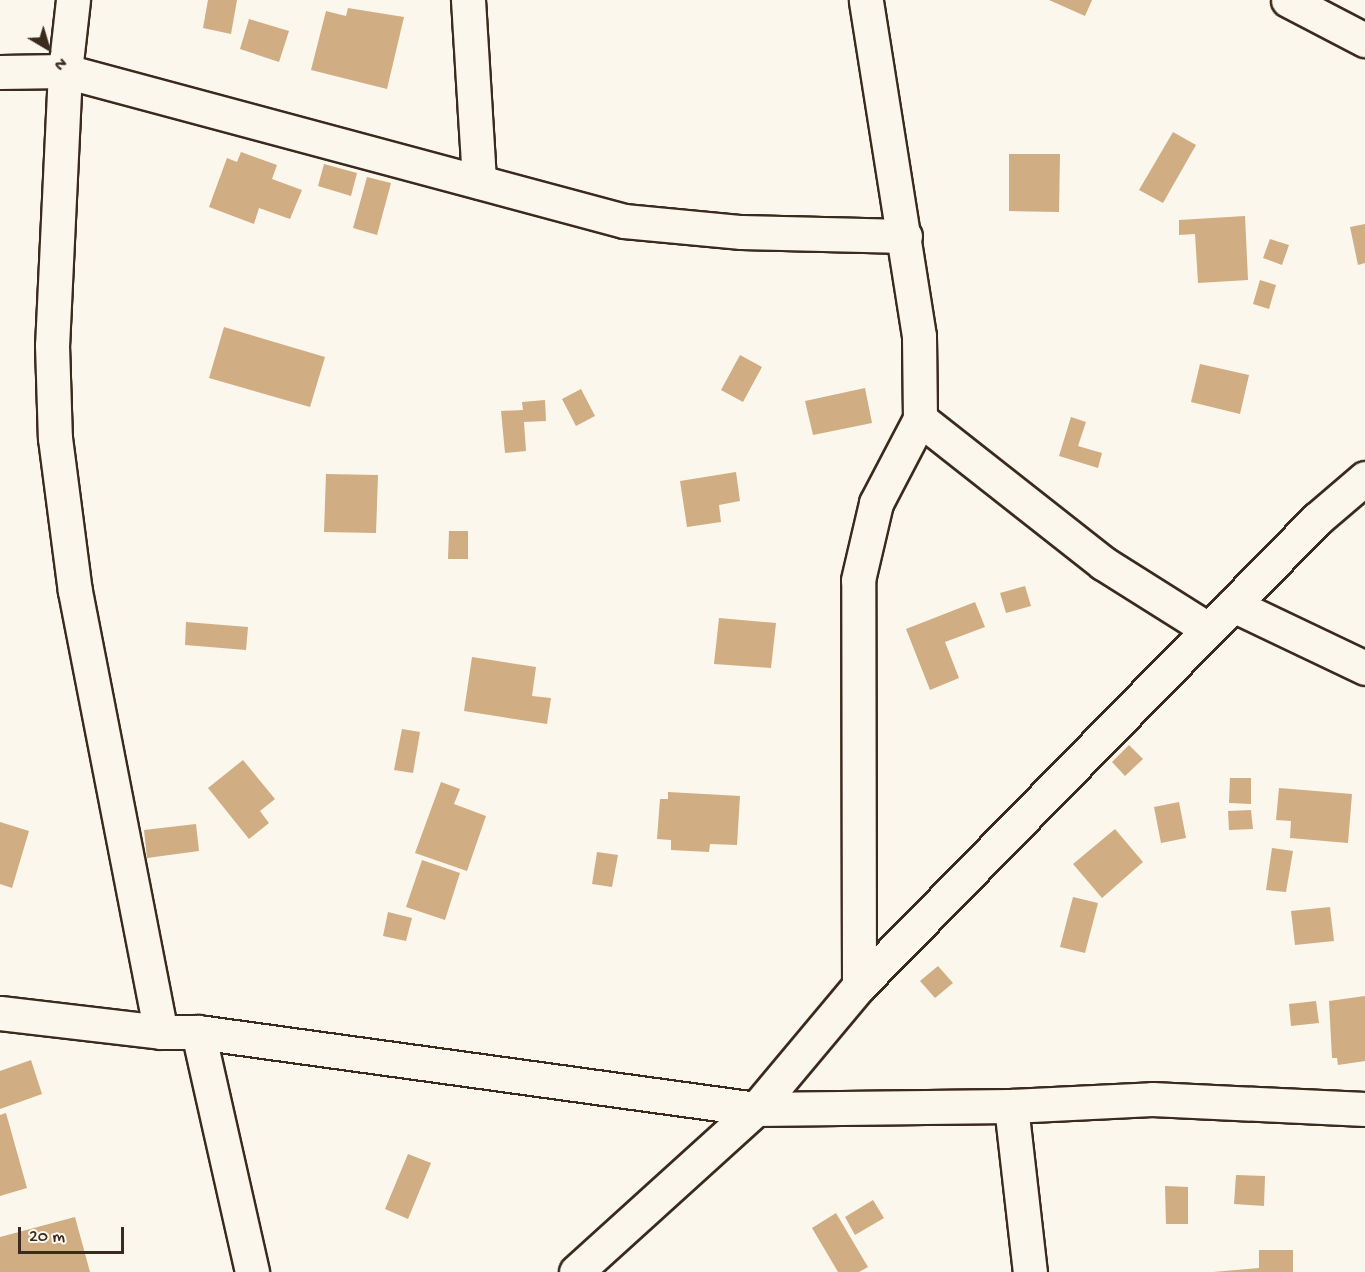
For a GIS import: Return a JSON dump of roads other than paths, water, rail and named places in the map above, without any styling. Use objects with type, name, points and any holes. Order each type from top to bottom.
[{"type":"street","points":[[73,0],[65,71],[52,345],[55,438],[75,591],[161,1032]]},
{"type":"street","points":[[468,0],[479,182]]},
{"type":"street","points":[[859,986],[858,580],[876,503],[920,419],[919,336],[866,0]]},
{"type":"street","points":[[1288,0],[1365,40]]},
{"type":"street","points":[[0,72],[65,71],[479,182],[647,224],[904,236]]},
{"type":"street","points":[[920,419],[1103,563],[1208,629]]},
{"type":"street","points":[[576,1272],[756,1109],[859,986],[1046,801],[1208,629],[1365,478]]},
{"type":"street","points":[[1233,605],[1365,668]]},
{"type":"street","points":[[0,1014],[161,1032],[198,1032],[756,1109],[1011,1106],[1152,1100],[1365,1109]]},
{"type":"street","points":[[198,1032],[252,1272]]},
{"type":"street","points":[[1011,1106],[1030,1272]]}]
